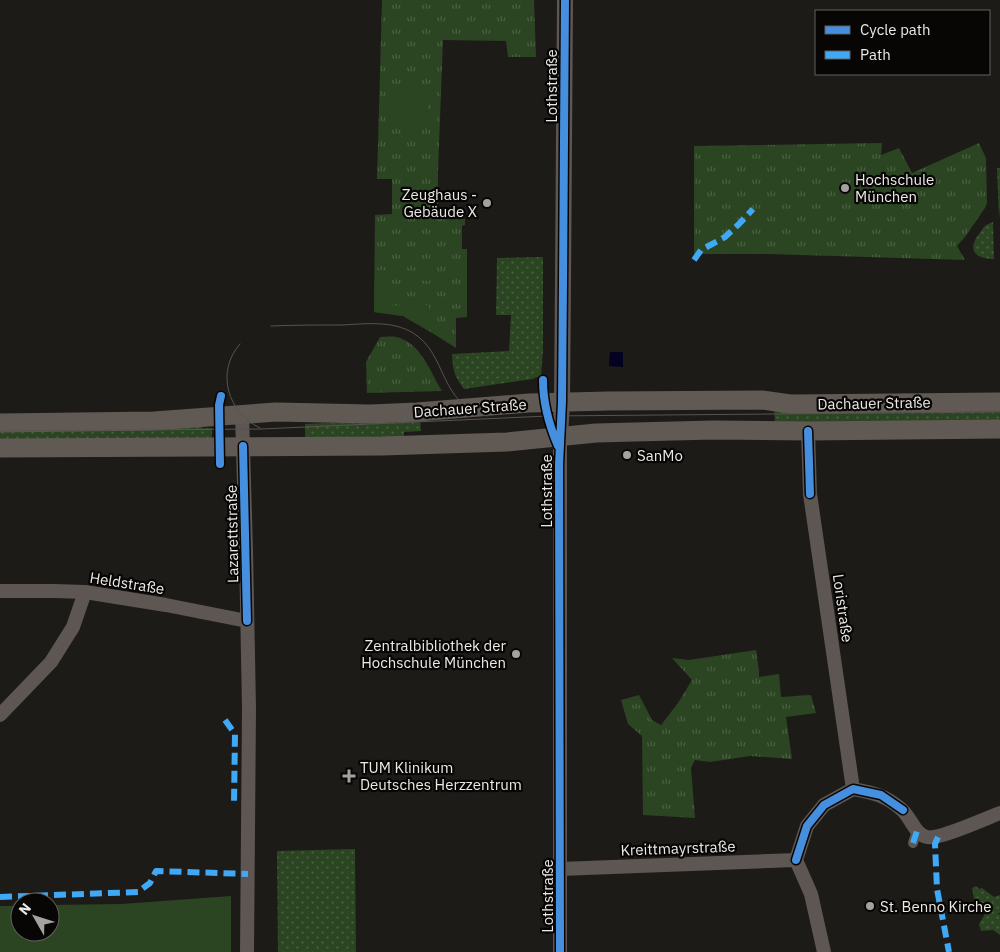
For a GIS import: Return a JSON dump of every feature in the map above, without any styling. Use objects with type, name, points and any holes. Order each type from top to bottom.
[{"type":"main road","name":"Dachauer Straße","points":[[0,423],[154,421],[283,412],[370,414],[562,402],[762,400],[790,404],[1000,402]]},
{"type":"main road","name":"Dachauer Straße","points":[[0,448],[382,446],[507,442],[589,433],[713,430],[1000,429]]},
{"type":"street","name":"Lothstraße","points":[[560,952],[560,436],[565,118],[564,0]]},
{"type":"street","name":"Lazarettstraße","points":[[242,414],[248,718],[247,952]]},
{"type":"street","name":"Loristraße","points":[[808,431],[810,494],[852,789]]},
{"type":"street","name":"Heldstraße","points":[[0,591],[85,592],[247,621]]},
{"type":"street","points":[[0,715],[51,662],[73,627],[85,592]]},
{"type":"street","points":[[824,952],[811,894],[796,860],[807,826],[824,805],[852,789],[881,795],[903,810],[926,838],[1000,813]]},
{"type":"street","name":"Kreittmayrstraße","points":[[560,869],[796,860]]},
{"type":"green space","points":[[382,0],[534,0],[536,57],[508,57],[506,41],[443,40],[438,219],[465,219],[465,225],[462,226],[462,249],[467,249],[467,317],[456,318],[456,348],[403,316],[374,312],[375,215],[392,214],[392,179],[377,179]]},
{"type":"green space","points":[[391,90],[428,90],[428,124],[391,124]]},
{"type":"green space","points":[[882,143],[881,155],[899,148],[912,173],[979,143],[986,158],[987,203],[957,246],[965,260],[769,254],[694,254],[694,146]]},
{"type":"green space","points":[[997,168],[1000,168],[999,218]]},
{"type":"green space","points":[[993,222],[994,259],[982,258],[975,253],[973,246],[984,227]]},
{"type":"green space","points":[[543,257],[543,351],[541,375],[533,379],[464,389],[455,373],[452,354],[509,351],[511,315],[496,315],[497,258]]},
{"type":"green space","points":[[375,270],[430,271],[430,281],[389,279],[390,300],[374,301]]},
{"type":"green space","points":[[429,305],[429,331],[403,316],[374,312],[374,306]]},
{"type":"green space","points":[[380,337],[396,337],[412,345],[424,359],[442,391],[367,393],[366,362]]},
{"type":"green space","points":[[774,408],[1000,409],[1000,422],[775,424]]},
{"type":"green space","points":[[420,419],[421,431],[404,432],[404,439],[305,439],[305,424]]},
{"type":"green space","points":[[202,425],[202,428],[212,428],[212,440],[0,441],[0,429]]},
{"type":"green space","points":[[756,650],[759,677],[779,674],[781,697],[811,695],[816,713],[786,717],[792,759],[750,756],[710,762],[695,760],[691,768],[695,818],[643,815],[642,736],[628,724],[621,700],[639,695],[652,720],[661,725],[678,703],[692,680],[672,658],[689,660]]},
{"type":"green space","points":[[355,849],[356,952],[278,952],[277,851]]},
{"type":"green space","points":[[976,886],[994,897],[1000,895],[1000,913],[998,913],[1000,915],[1000,935],[993,930],[981,931],[979,924],[986,912],[975,905],[972,888]]},
{"type":"green space","points":[[231,896],[231,952],[0,952],[0,906],[10,906],[10,942],[60,942],[60,905],[121,904]]},
{"type":"water","points":[[610,352],[623,352],[623,367],[609,366]]},
{"type":"tram line","points":[[271,326],[387,324],[405,329],[424,342],[432,353],[451,390],[460,401],[471,410],[487,416]]},
{"type":"tram line","points":[[240,344],[232,355],[228,367],[229,391],[233,402],[240,412],[260,428]]},
{"type":"tram line","points":[[0,431],[261,429],[548,416],[1000,412]]},
{"type":"marked path","points":[[694,260],[701,250],[725,237],[753,209]]},
{"type":"marked path","points":[[225,720],[235,734],[234,803]]},
{"type":"marked path","points":[[913,843],[917,831]]},
{"type":"marked path","points":[[938,837],[935,844],[937,889],[949,952]]},
{"type":"marked path","points":[[0,897],[138,892],[150,883],[156,871],[248,874]]},
{"type":"cycle path","points":[[560,952],[559,465],[562,402],[565,0]]},
{"type":"cycle path","points":[[543,380],[547,414],[558,446]]},
{"type":"cycle path","points":[[220,464],[219,405],[221,396]]},
{"type":"cycle path","points":[[808,431],[810,494]]},
{"type":"cycle path","points":[[243,446],[247,621]]},
{"type":"cycle path","points":[[796,860],[807,826],[824,805],[853,789],[881,795],[903,810]]},
{"type":"place","name":"Hochschule München","points":[[845,188]]},
{"type":"place","name":"Zeughaus - Gebäude X","points":[[487,203]]},
{"type":"place","name":"SanMo","points":[[627,455]]},
{"type":"place","name":"Zentralbibliothek der Hochschule München","points":[[516,654]]},
{"type":"place","name":"TUM Klinikum Deutsches Herzzentrum","points":[[349,776]]},
{"type":"place","name":"St. Benno Kirche","points":[[870,906]]}]
